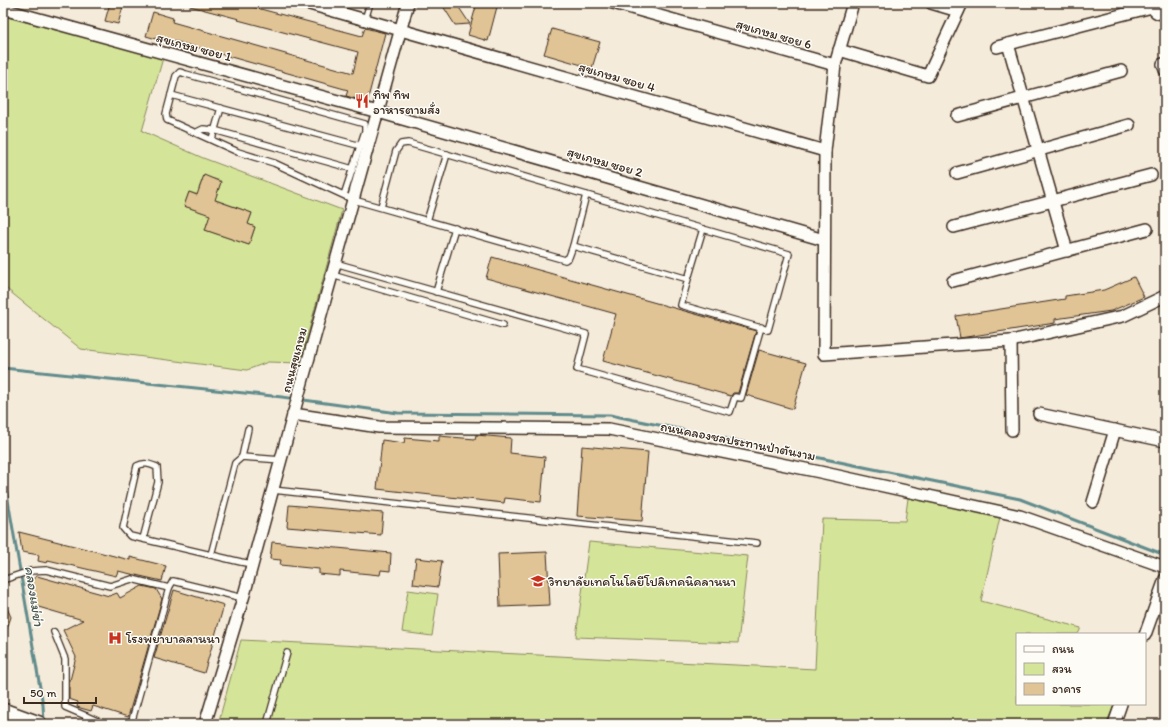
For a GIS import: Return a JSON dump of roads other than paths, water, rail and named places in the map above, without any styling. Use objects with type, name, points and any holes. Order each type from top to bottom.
[{"type":"main road","points":[[3,710],[35,722]]},
{"type":"street","name":"สุขเกษม ซอย 4","points":[[306,3],[825,151]]},
{"type":"street","name":"ถนนสุขเกษม","points":[[205,724],[243,598],[332,275],[349,197],[378,112],[408,3]]},
{"type":"street","name":"สุขเกษม ซอย 6","points":[[613,3],[835,65]]},
{"type":"street","points":[[852,3],[835,65],[825,151],[824,354],[1012,342],[1123,316],[1165,296]]},
{"type":"street","points":[[839,50],[928,76],[960,7],[930,3]]},
{"type":"street","points":[[997,47],[1153,5],[1157,13],[1165,12]]},
{"type":"street","name":"สุขเกษม ซอย 1","points":[[3,9],[378,112]]},
{"type":"street","points":[[1008,44],[1067,251]]},
{"type":"street","points":[[957,116],[1121,71]]},
{"type":"street","name":"สุขเกษม ซอย 2","points":[[378,112],[824,240]]},
{"type":"street","points":[[957,173],[1129,125]]},
{"type":"street","points":[[954,227],[1151,174]]},
{"type":"street","points":[[953,281],[1147,229]]},
{"type":"street","points":[[1012,342],[1012,430]]},
{"type":"street","name":"ถนนคลองชลประทานป่าตันงาม","points":[[294,414],[380,427],[609,429],[820,472],[1020,516],[1165,567]]},
{"type":"street","points":[[1039,414],[1165,441]]},
{"type":"street","points":[[1093,502],[1115,430]]},
{"type":"street","points":[[1146,633],[1165,579]]},
{"type":"street","points":[[1114,724],[1121,705]]},
{"type":"lane","points":[[365,20],[370,3]]},
{"type":"lane","points":[[349,197],[353,169],[361,146],[365,131],[365,124],[180,72],[176,76],[167,120],[197,132],[238,152],[274,163],[349,197],[427,221],[565,260],[570,257],[586,194]]},
{"type":"lane","points":[[171,95],[361,146]]},
{"type":"lane","points":[[212,139],[221,108]]},
{"type":"lane","points":[[197,132],[203,129],[214,130],[353,169]]},
{"type":"lane","points":[[381,207],[396,151],[401,144],[408,143],[703,228],[789,254],[768,330],[681,305],[703,228]]},
{"type":"lane","points":[[427,221],[447,154]]},
{"type":"lane","points":[[436,292],[455,228]]},
{"type":"lane","points":[[573,246],[688,279]]},
{"type":"lane","points":[[335,263],[586,334],[577,368],[730,412],[735,397],[741,398],[761,327]]},
{"type":"lane","points":[[332,275],[503,325]]},
{"type":"lane","points":[[211,555],[234,463],[242,457],[248,429]]},
{"type":"lane","points":[[242,457],[281,460]]},
{"type":"lane","points":[[143,539],[158,482],[157,467],[148,463],[142,463],[137,466],[123,528],[130,536],[211,555],[252,564]]},
{"type":"lane","points":[[272,490],[757,543]]},
{"type":"lane","points":[[4,580],[30,571],[46,570],[110,586],[132,579],[169,588]]},
{"type":"lane","points":[[132,724],[169,588],[173,580],[243,598]]},
{"type":"lane","points":[[54,632],[65,659],[65,707],[104,724]]},
{"type":"lane","points":[[267,724],[287,654]]},
{"type":"lane","points":[[86,716],[87,724]]},
{"type":"waterway","points":[[3,368],[282,397],[398,413],[610,415],[1020,499],[1165,555]]},
{"type":"waterway","name":"คลองแม่ข่า","points":[[3,471],[43,705],[44,722]]},
{"type":"place","name":"ทิพ ทิพ อาหารตามสั่ง","points":[[362,101]]},
{"type":"place","name":"วิทยาลัยเทคโนโลยีโปลิเทคนิคลานนา","points":[[538,581]]},
{"type":"place","name":"โรงพยาบาลลานนา","points":[[115,638]]}]
